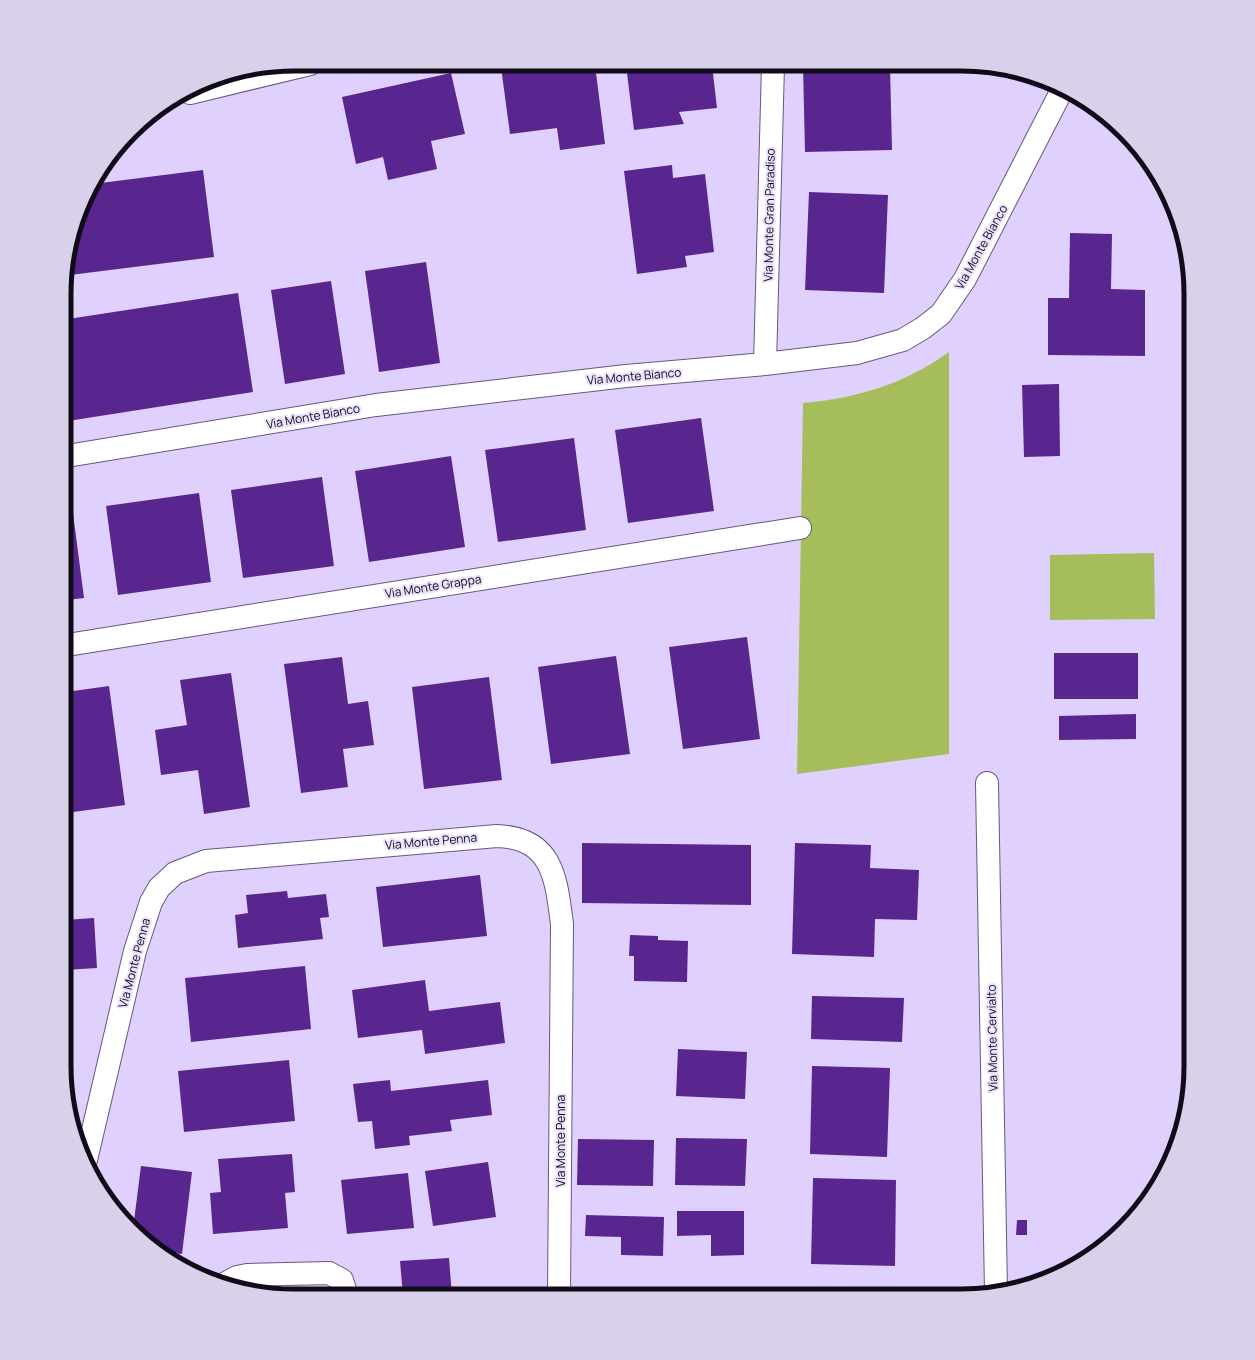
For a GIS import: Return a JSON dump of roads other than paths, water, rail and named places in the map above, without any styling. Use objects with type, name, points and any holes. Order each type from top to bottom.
[{"type":"street","name":"Via Monte Gran Paradiso","points":[[765,364],[773,71]]},
{"type":"street","points":[[208,88],[261,74]]},
{"type":"street","name":"Via Monte Bianco","points":[[71,455],[376,405],[626,376],[765,364],[857,353],[880,348],[903,340],[923,328],[941,314],[965,279],[1060,94]]},
{"type":"street","name":"Via Monte Grappa","points":[[71,644],[800,528]]},
{"type":"street","name":"Via Monte Cervialto","points":[[987,783],[996,1286]]},
{"type":"street","name":"Via Monte Penna","points":[[88,1152],[135,951],[155,894],[163,883],[175,873],[206,861],[497,836],[515,838],[528,842],[545,858],[554,881],[562,924],[559,1289]]},
{"type":"street","points":[[232,1280],[247,1275],[329,1273],[342,1280],[345,1289]]}]
